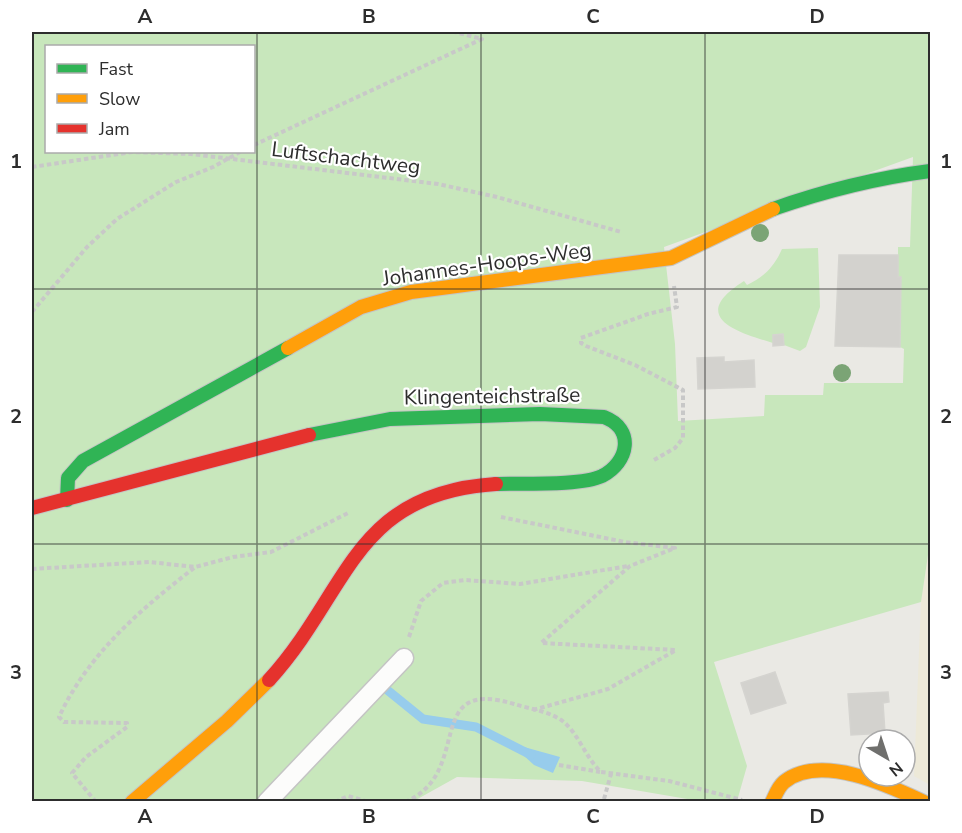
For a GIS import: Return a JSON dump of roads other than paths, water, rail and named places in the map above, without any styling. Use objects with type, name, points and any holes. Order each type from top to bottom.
[{"type":"street","name":"Johannes-Hoops-Weg","points":[[67,500],[68,478],[83,461],[361,307],[411,292],[671,258],[762,213],[806,197],[885,177],[930,171]]},
{"type":"street","name":"Klingenteichstraße","points":[[32,508],[292,438],[390,419],[574,414],[609,419],[618,426],[625,437],[626,446],[621,459],[614,470],[600,477],[454,491],[423,500],[387,521],[356,552],[302,638],[279,669],[229,719],[132,801]]},
{"type":"street","points":[[771,801],[777,787],[785,778],[795,772],[811,770],[861,778],[924,801]]},
{"type":"lane","points":[[267,801],[404,658]]},
{"type":"water","points":[[524,747],[560,757],[553,773],[534,765],[521,753]]},
{"type":"waterway","points":[[386,689],[423,719],[476,727],[531,755]]}]
